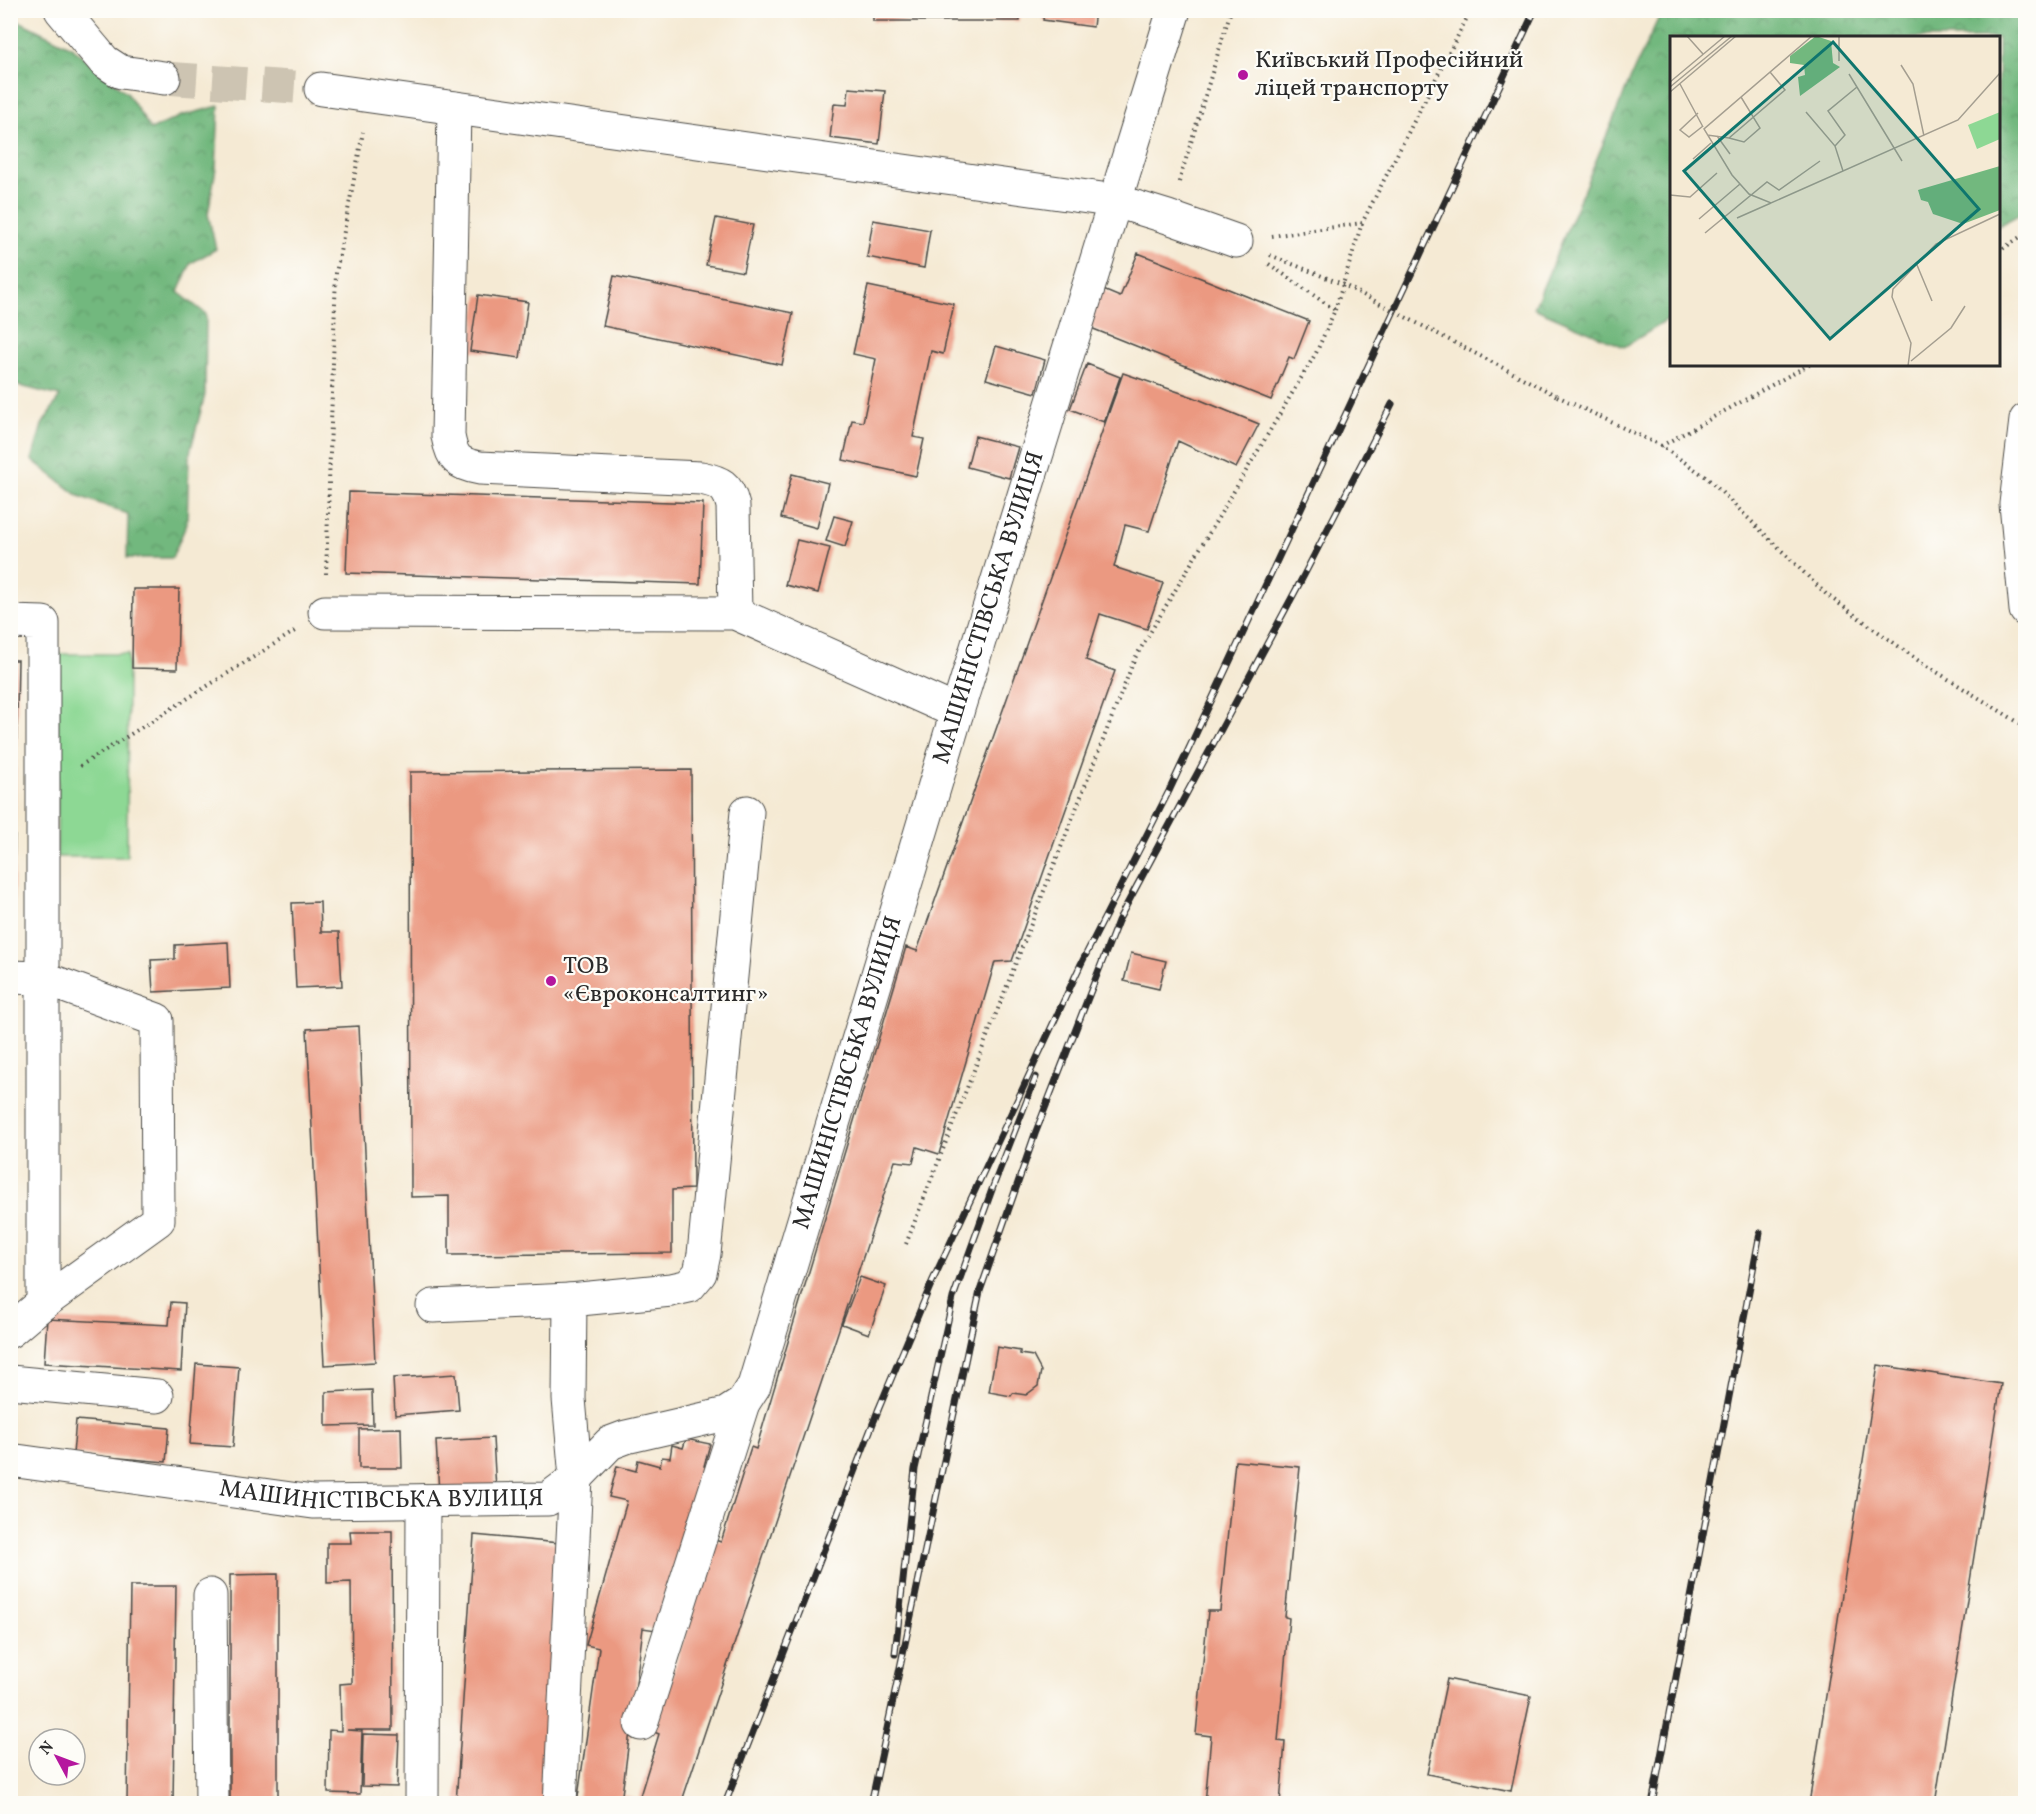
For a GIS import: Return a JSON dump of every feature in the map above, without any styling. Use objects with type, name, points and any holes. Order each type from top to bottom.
[{"type":"street","points":[[60,10],[104,61],[121,72],[164,78]]},
{"type":"street","name":"МАШИНІСТІВСЬКА ВУЛИЦЯ","points":[[10,1460],[313,1502],[548,1499],[576,1478],[610,1443],[626,1437],[726,1414],[743,1403],[754,1386],[957,712],[1174,10]]},
{"type":"street","points":[[321,88],[1116,201],[1236,241]]},
{"type":"street","points":[[454,108],[448,436],[451,454],[464,465],[480,468],[700,478],[718,482],[730,493],[733,506],[735,613]]},
{"type":"street","points":[[2025,420],[2016,504],[2025,610]]},
{"type":"street","points":[[325,612],[735,613],[957,712]]},
{"type":"street","points":[[10,622],[43,623],[43,1303]]},
{"type":"street","points":[[433,1306],[570,1300],[671,1290],[689,1286],[700,1273],[704,1254],[747,812]]},
{"type":"street","points":[[10,977],[43,978],[157,1020],[158,1220],[43,1303],[10,1331]]},
{"type":"street","points":[[560,1803],[576,1478],[569,1399],[570,1300]]},
{"type":"street","points":[[10,1382],[157,1395]]},
{"type":"street","points":[[641,1724],[743,1403]]},
{"type":"street","points":[[422,1803],[423,1501]]},
{"type":"street","points":[[210,1595],[212,1803]]},
{"type":"path","points":[[1168,217],[1231,10]]},
{"type":"path","points":[[906,1244],[1135,658],[1316,353],[1335,310],[1362,223],[1471,10]]},
{"type":"path","points":[[43,789],[325,612],[336,273],[370,96]]},
{"type":"path","points":[[1236,241],[1362,223]]},
{"type":"path","points":[[2000,251],[2025,233]]},
{"type":"path","points":[[1236,241],[1335,310]]},
{"type":"path","points":[[1236,241],[1342,284],[1557,396],[1661,446],[1706,477],[1827,595],[1919,661],[2025,727]]},
{"type":"path","points":[[1661,446],[1806,366]]},
{"type":"green space","points":[[1662,11],[2025,11],[2025,211],[2000,225],[2000,36],[1670,36],[1670,319],[1624,347],[1534,308],[1634,70]]},
{"type":"green space","points":[[10,19],[19,21],[71,47],[127,93],[151,130],[181,116],[219,106],[216,168],[208,214],[216,249],[191,263],[178,292],[206,314],[205,395],[189,456],[187,523],[172,558],[127,558],[128,514],[79,496],[32,460],[42,425],[60,396],[12,384],[11,381]]},
{"type":"green space","points":[[59,654],[128,654],[127,857],[57,857]]},
{"type":"building","points":[[873,10],[1020,10],[1020,21],[873,21]]},
{"type":"building","points":[[1044,10],[1095,10],[1093,27],[1043,20]]},
{"type":"building","points":[[849,88],[885,91],[879,144],[830,138],[834,104],[847,105]]},
{"type":"building","points":[[716,218],[753,225],[743,272],[706,265]]},
{"type":"building","points":[[873,220],[930,230],[924,268],[867,257]]},
{"type":"building","points":[[1138,253],[1309,321],[1294,359],[1289,357],[1271,400],[1086,326],[1101,289],[1120,297]]},
{"type":"building","points":[[614,276],[793,313],[782,365],[603,326]]},
{"type":"building","points":[[868,286],[954,304],[943,354],[931,351],[913,437],[924,439],[916,476],[843,460],[852,420],[863,422],[876,359],[853,354]]},
{"type":"building","points":[[478,295],[528,302],[520,358],[470,351]]},
{"type":"building","points":[[996,346],[1045,360],[1036,393],[986,379]]},
{"type":"building","points":[[1087,364],[1120,377],[1104,422],[1070,409]]},
{"type":"building","points":[[1123,373],[1193,397],[1259,424],[1236,468],[1178,441],[1149,531],[1125,525],[1114,567],[1163,583],[1147,629],[1100,614],[1086,660],[1115,671],[1012,961],[995,962],[939,1154],[917,1147],[913,1163],[895,1161],[681,1804],[577,1804],[599,1648],[586,1645],[627,1501],[609,1497],[617,1466],[636,1471],[638,1460],[660,1466],[662,1457],[670,1458],[672,1445],[683,1448],[686,1439],[710,1444],[704,1466],[708,1467],[697,1517],[690,1515],[656,1630],[643,1628],[622,1795],[639,1799],[659,1734],[654,1732],[715,1540],[721,1542],[751,1447],[756,1449],[906,947],[917,951]]},
{"type":"building","points":[[975,436],[1018,447],[1009,478],[967,467]]},
{"type":"building","points":[[792,474],[828,483],[817,528],[781,518]]},
{"type":"building","points":[[349,492],[703,503],[700,584],[346,573]]},
{"type":"building","points":[[834,516],[853,521],[845,547],[826,541]]},
{"type":"building","points":[[797,540],[830,548],[818,593],[785,585]]},
{"type":"building","points":[[133,589],[179,589],[177,669],[132,668]]},
{"type":"building","points":[[10,660],[18,660],[13,933],[10,933]]},
{"type":"building","name":"ТОВ «Євроконсалтинг»","points":[[691,770],[693,1189],[672,1190],[672,1253],[449,1255],[449,1196],[411,1197],[410,772]]},
{"type":"building","points":[[320,902],[321,932],[339,932],[342,986],[296,988],[292,903]]},
{"type":"building","points":[[228,942],[230,988],[153,992],[151,960],[175,959],[175,945]]},
{"type":"building","points":[[1131,953],[1166,961],[1159,989],[1124,981]]},
{"type":"building","points":[[359,1026],[375,1362],[324,1365],[307,1029]]},
{"type":"building","points":[[860,1277],[886,1286],[869,1334],[842,1324]]},
{"type":"building","points":[[171,1302],[185,1303],[181,1371],[44,1363],[47,1319],[169,1325]]},
{"type":"building","points":[[997,1347],[1033,1356],[1041,1371],[1038,1386],[1026,1395],[1013,1393],[1011,1396],[989,1392]]},
{"type":"building","points":[[196,1364],[239,1367],[233,1447],[190,1444]]},
{"type":"building","points":[[1878,1365],[2001,1384],[1935,1804],[1809,1804]]},
{"type":"building","points":[[456,1374],[459,1410],[395,1415],[393,1378]]},
{"type":"building","points":[[372,1390],[373,1425],[326,1426],[326,1392]]},
{"type":"building","points":[[76,1420],[169,1428],[166,1462],[73,1454]]},
{"type":"building","points":[[401,1428],[402,1468],[359,1468],[359,1429]]},
{"type":"building","points":[[493,1438],[496,1490],[439,1493],[436,1441]]},
{"type":"building","points":[[1235,1461],[1300,1467],[1285,1617],[1289,1618],[1278,1741],[1285,1742],[1280,1804],[1205,1804],[1211,1736],[1196,1734],[1208,1611],[1220,1611]]},
{"type":"building","points":[[350,1531],[392,1531],[393,1730],[347,1730],[362,1731],[360,1794],[328,1793],[329,1730],[341,1731],[340,1684],[352,1683],[351,1582],[327,1583],[327,1543],[351,1543]]},
{"type":"building","points":[[474,1535],[559,1543],[551,1804],[456,1804]]},
{"type":"building","points":[[278,1574],[278,1804],[230,1804],[230,1575]]},
{"type":"building","points":[[130,1586],[176,1586],[173,1804],[127,1803]]},
{"type":"building","points":[[1447,1679],[1531,1696],[1511,1791],[1427,1774]]},
{"type":"building","points":[[363,1734],[399,1735],[397,1787],[362,1786]]},
{"type":"tunnel","points":[[164,78],[321,89]]},
{"type":"railway","points":[[725,1804],[879,1408],[932,1282],[1081,964],[1169,791],[1535,10]]},
{"type":"railway","points":[[871,1804],[980,1291],[1035,1134],[1118,921],[1304,575],[1392,404]]},
{"type":"railway","points":[[895,1654],[915,1469],[953,1298],[1036,1077]]},
{"type":"railway","points":[[1652,1804],[1760,1233]]},
{"type":"place","name":"Київський Професійний ліцей транспорту","points":[[1243,75]]},
{"type":"place","name":"ТОВ «Євроконсалтинг»","points":[[551,981]]}]
